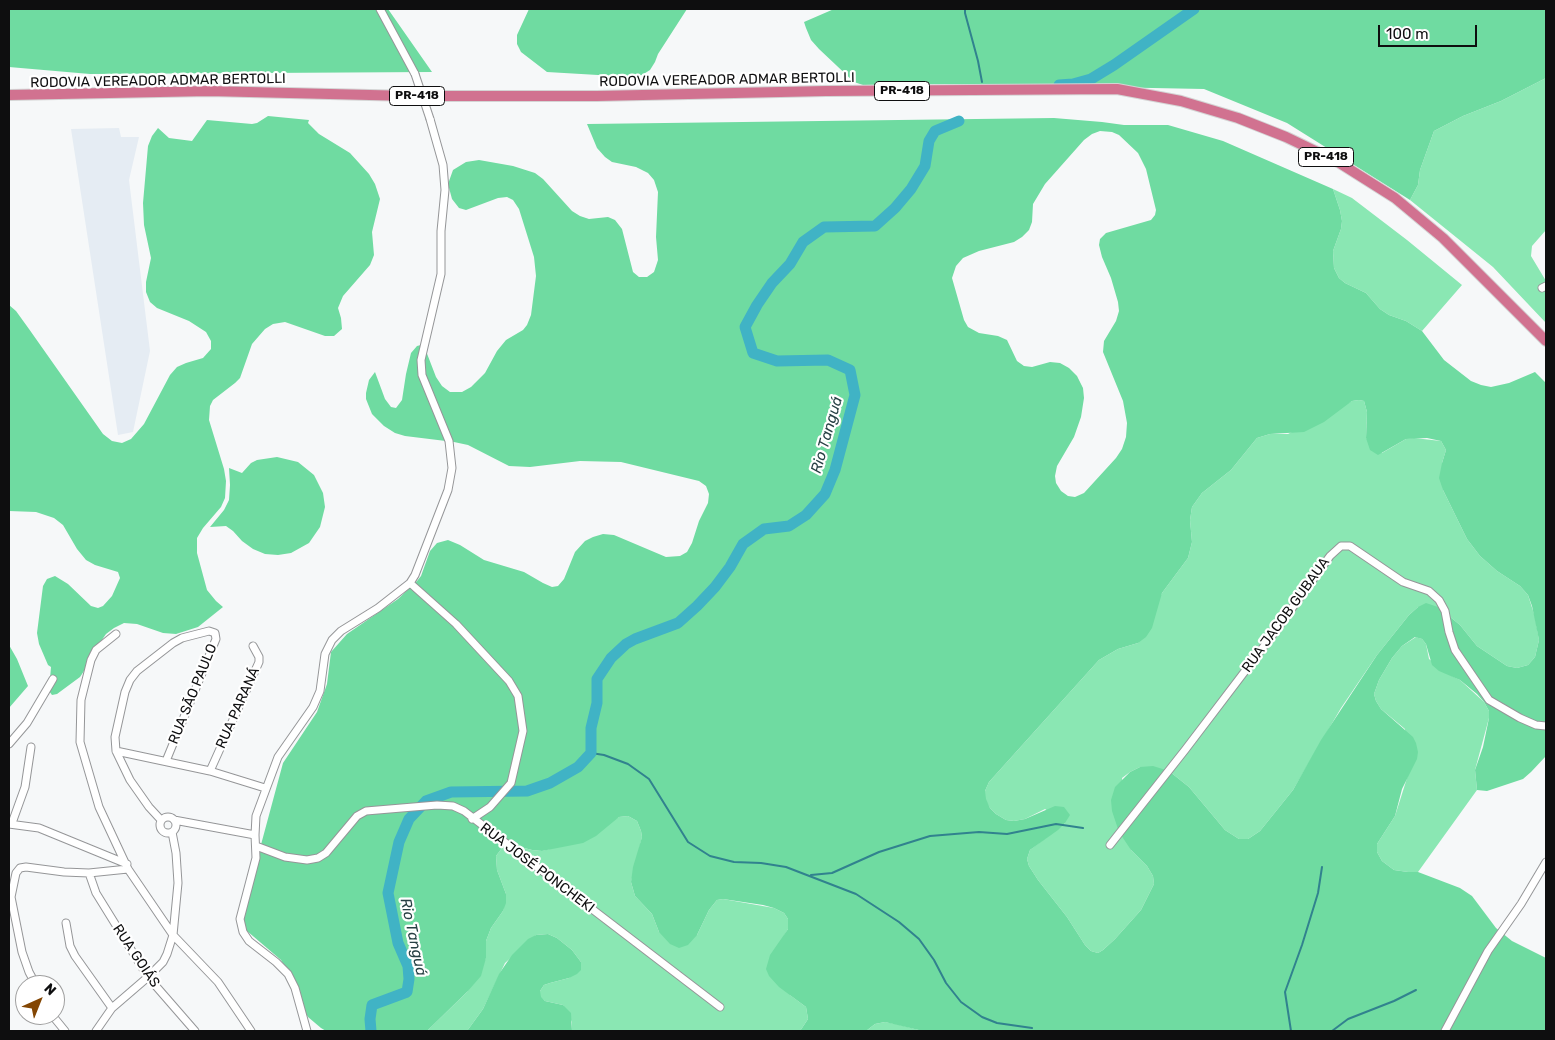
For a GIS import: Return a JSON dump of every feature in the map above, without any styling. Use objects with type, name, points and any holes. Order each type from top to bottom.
[{"type":"highway","name":"RODOVIA VEREADOR ADMAR BERTOLLI","points":[[9,96],[209,91],[410,96],[597,96],[826,91],[1117,89],[1181,101],[1238,118],[1338,162],[1395,198],[1443,238],[1546,341]]},
{"type":"street","points":[[307,1031],[295,988],[288,974],[249,941],[243,932],[240,919],[256,858],[256,816],[278,757],[313,707],[320,691],[325,654],[332,640],[341,631],[394,596],[410,583],[415,575],[448,490],[452,468],[449,441],[422,375],[421,360],[441,274],[441,231],[445,190],[443,165],[415,74],[380,9]]},
{"type":"street","name":"RUA JACOB GUBAUA","points":[[1110,845],[1203,727],[1330,556],[1341,546],[1350,546],[1403,582],[1429,591],[1439,600],[1445,611],[1455,650],[1489,700],[1520,718],[1536,725],[1546,726]]},
{"type":"street","name":"RUA JOSÉ PONCHEKI","points":[[410,583],[456,624],[509,681],[518,696],[523,731],[510,783],[490,807],[472,819],[720,1007]]},
{"type":"street","name":"RUA SÃO PAULO","points":[[116,751],[115,737],[125,692],[130,680],[173,642],[209,631],[215,633],[216,639],[166,761]]},
{"type":"street","points":[[116,634],[96,650],[91,660],[81,700],[80,742],[99,807],[128,867],[172,935],[218,982],[251,1031]]},
{"type":"street","name":"RUA PARANÁ","points":[[210,771],[259,662],[259,657],[252,646]]},
{"type":"street","points":[[9,744],[27,723],[53,679]]},
{"type":"street","points":[[31,747],[24,786],[10,823],[39,828],[128,867]]},
{"type":"street","points":[[116,751],[210,771],[265,788]]},
{"type":"street","points":[[116,751],[130,780],[149,807],[161,820]]},
{"type":"street","points":[[256,846],[285,857],[307,860],[318,858],[326,852],[357,816],[366,811],[437,805],[452,806],[464,812],[472,819]]},
{"type":"street","points":[[161,820],[166,817],[255,835]]},
{"type":"street","points":[[161,820],[160,826],[162,831],[167,834],[172,832]]},
{"type":"street","points":[[96,1031],[112,1008],[148,978],[167,954],[172,935],[178,871],[172,832],[176,825],[174,820]]},
{"type":"street","points":[[1445,1031],[1488,951],[1521,904],[1546,862]]},
{"type":"street","points":[[32,975],[22,952],[11,907],[10,896],[16,873],[20,868],[89,873],[128,867]]},
{"type":"street","name":"RUA GOIÁS","points":[[89,873],[96,893],[148,978],[195,1031]]},
{"type":"street","points":[[66,923],[70,946],[75,956],[112,1008]]},
{"type":"shaded area","points":[[119,128],[121,137],[139,137],[129,180],[150,351],[133,432],[118,435],[71,129]]},
{"type":"green space","points":[[9,9],[388,9],[432,72],[90,74],[9,67]]},
{"type":"green space","points":[[529,9],[687,9],[650,70],[642,75],[632,77],[547,72],[521,52],[517,44],[517,35]]},
{"type":"green space","points":[[834,9],[1546,9],[1546,78],[1501,101],[1463,116],[1434,131],[1420,170],[1418,185],[1410,200],[1287,123],[1204,89],[946,84],[863,85],[854,82],[819,49],[811,40],[806,28],[804,22]]},
{"type":"green space","points":[[1546,78],[1546,230],[1532,246],[1531,256],[1546,281],[1546,323],[1493,267],[1410,200],[1418,185],[1420,170],[1434,131],[1463,116],[1501,101]]},
{"type":"green space","points":[[268,116],[309,120],[308,123],[319,134],[350,153],[369,174],[380,199],[372,232],[374,255],[370,265],[343,296],[338,308],[342,329],[334,336],[325,336],[285,322],[273,324],[265,329],[252,344],[240,378],[213,400],[210,406],[209,420],[226,481],[225,498],[221,507],[197,538],[197,553],[207,590],[223,607],[198,627],[176,634],[163,633],[137,624],[124,623],[114,628],[106,634],[80,677],[57,694],[52,695],[49,691],[51,667],[48,665],[39,644],[37,633],[43,586],[47,579],[55,576],[68,584],[91,606],[98,608],[103,606],[112,596],[120,578],[118,572],[95,565],[86,560],[63,525],[54,518],[36,512],[9,511],[9,305],[16,311],[103,434],[112,441],[122,443],[131,439],[144,424],[170,375],[177,367],[203,358],[211,349],[211,341],[206,332],[189,321],[157,308],[150,302],[146,292],[151,258],[144,225],[143,203],[148,146],[152,136],[158,128],[169,138],[192,141],[207,120],[252,124]]},
{"type":"green space","points":[[1054,118],[1124,125],[1168,125],[1223,141],[1333,189],[1342,221],[1333,251],[1334,268],[1339,278],[1366,293],[1380,309],[1389,315],[1406,321],[1422,331],[1444,360],[1471,381],[1491,387],[1509,383],[1535,372],[1546,383],[1546,756],[1523,779],[1487,791],[1477,790],[1475,770],[1483,747],[1489,711],[1477,694],[1460,680],[1439,671],[1432,665],[1426,644],[1422,639],[1415,637],[1402,646],[1392,658],[1379,680],[1374,694],[1381,709],[1413,737],[1418,752],[1417,759],[1402,789],[1395,816],[1377,844],[1377,852],[1382,861],[1394,870],[1418,872],[1460,888],[1472,896],[1496,928],[1512,941],[1546,958],[1546,1031],[923,1031],[885,1022],[875,1024],[866,1031],[800,1031],[808,1019],[806,1007],[779,987],[769,976],[766,969],[770,955],[788,929],[788,919],[784,913],[763,905],[723,899],[717,900],[709,910],[697,935],[688,945],[679,948],[670,944],[659,932],[652,914],[635,896],[631,882],[633,867],[642,837],[637,821],[628,816],[619,817],[596,836],[583,843],[542,851],[513,845],[502,848],[496,856],[497,870],[506,894],[506,903],[503,911],[491,928],[486,941],[486,958],[481,976],[427,1031],[326,1031],[308,1017],[302,1008],[281,960],[247,931],[243,922],[245,904],[283,763],[317,712],[327,684],[331,652],[347,634],[398,599],[417,581],[421,576],[430,551],[437,543],[448,540],[484,560],[524,572],[552,587],[558,586],[564,579],[575,552],[585,541],[603,534],[614,535],[666,557],[680,556],[687,552],[692,543],[699,521],[708,503],[709,494],[706,486],[699,481],[621,462],[580,461],[530,467],[509,466],[468,445],[395,433],[384,426],[372,414],[366,399],[369,380],[375,372],[385,399],[391,407],[396,408],[402,400],[411,353],[417,346],[421,345],[426,351],[436,377],[442,386],[450,392],[462,392],[471,387],[485,373],[497,351],[506,340],[523,330],[527,325],[531,315],[536,276],[534,257],[519,209],[513,200],[507,197],[498,198],[466,210],[459,208],[452,199],[448,184],[453,170],[466,162],[479,160],[513,166],[535,173],[543,179],[572,211],[580,216],[589,219],[608,217],[615,220],[622,229],[633,272],[639,277],[647,277],[654,272],[658,260],[656,237],[658,192],[654,180],[648,173],[636,167],[612,162],[605,157],[597,148],[587,124]],"holes":[[[1100,131],[1119,135],[1138,153],[1146,169],[1156,210],[1151,220],[1106,233],[1100,239],[1099,245],[1102,257],[1111,278],[1119,311],[1116,321],[1104,341],[1103,352],[1123,401],[1127,423],[1126,437],[1122,449],[1116,458],[1084,493],[1075,497],[1068,496],[1061,491],[1056,483],[1055,476],[1057,466],[1074,437],[1081,417],[1084,398],[1083,388],[1077,376],[1060,363],[1050,362],[1032,367],[1024,366],[1017,361],[1007,340],[998,336],[979,333],[968,327],[964,320],[952,278],[956,266],[963,258],[979,251],[1014,242],[1022,237],[1029,230],[1032,222],[1033,204],[1045,184],[1084,140]],[[1352,401],[1364,401],[1367,412],[1366,438],[1370,450],[1378,455],[1406,439],[1427,438],[1441,441],[1446,450],[1439,478],[1467,539],[1480,556],[1497,571],[1520,586],[1528,595],[1539,640],[1535,657],[1528,665],[1517,668],[1507,666],[1477,646],[1460,625],[1438,607],[1426,603],[1418,607],[1409,615],[1377,655],[1321,740],[1293,790],[1260,831],[1248,839],[1239,839],[1225,830],[1189,787],[1169,771],[1153,766],[1140,767],[1130,772],[1115,787],[1111,800],[1112,811],[1119,832],[1131,850],[1147,866],[1153,876],[1154,884],[1141,910],[1115,939],[1098,953],[1091,951],[1038,880],[1027,859],[1030,850],[1058,830],[1070,815],[1064,807],[1055,806],[1025,819],[1006,820],[990,808],[985,791],[989,782],[1099,660],[1118,649],[1138,643],[1146,637],[1152,628],[1162,593],[1188,558],[1192,542],[1190,520],[1192,507],[1202,493],[1231,470],[1257,438],[1270,434],[1304,432],[1324,422]]]},
{"type":"green space","points":[[1333,189],[1352,198],[1462,285],[1422,331],[1406,321],[1389,315],[1380,309],[1366,293],[1339,278],[1334,268],[1333,251],[1342,221]]},
{"type":"green space","points":[[1352,401],[1364,401],[1367,412],[1366,438],[1382,453],[1406,439],[1441,441],[1446,450],[1442,463],[1443,490],[1467,539],[1480,556],[1497,571],[1520,586],[1528,595],[1535,617],[1539,640],[1535,657],[1528,665],[1517,668],[1507,666],[1477,646],[1460,625],[1438,607],[1418,607],[1409,615],[1377,655],[1341,708],[1293,790],[1260,831],[1248,839],[1239,839],[1225,830],[1189,787],[1169,771],[1140,767],[1130,772],[1122,778],[1131,850],[1147,866],[1153,876],[1154,884],[1141,910],[1115,939],[1098,953],[1091,951],[1038,880],[1027,859],[1030,850],[1065,823],[1045,809],[1025,819],[1006,820],[990,808],[985,799],[985,791],[989,782],[1099,660],[1118,649],[1138,643],[1162,593],[1188,558],[1192,542],[1190,520],[1192,507],[1202,493],[1231,470],[1257,438],[1270,434],[1288,434]]},
{"type":"green space","points":[[277,457],[298,462],[314,475],[323,493],[325,507],[320,527],[309,543],[291,553],[278,555],[265,554],[253,549],[226,526],[210,527],[224,510],[229,500],[229,468],[242,473],[251,463],[257,460]]},
{"type":"green space","points":[[1416,637],[1422,639],[1426,644],[1429,659],[1460,680],[1484,702],[1489,711],[1489,718],[1475,770],[1477,790],[1418,872],[1408,872],[1394,870],[1382,861],[1377,852],[1377,844],[1395,816],[1408,775],[1405,729],[1381,709],[1374,694],[1379,680],[1392,658],[1402,646]]},
{"type":"green space","points":[[9,645],[28,686],[9,708]]},
{"type":"green space","points":[[628,816],[637,821],[642,837],[631,882],[635,896],[652,914],[659,932],[697,935],[709,910],[717,900],[723,899],[774,908],[784,913],[788,919],[788,929],[782,939],[790,995],[806,1007],[808,1019],[800,1031],[572,1031],[572,1022],[563,1005],[545,1001],[540,997],[540,991],[544,985],[569,978],[581,962],[572,950],[557,938],[548,934],[536,935],[505,963],[483,1009],[467,1031],[427,1031],[467,992],[486,958],[486,941],[491,928],[503,911],[506,894],[497,870],[496,856],[502,848],[513,845],[542,851],[561,846],[619,817]]},
{"type":"green space","points":[[548,934],[557,938],[572,950],[581,962],[581,970],[577,974],[544,985],[540,991],[541,997],[545,1001],[563,1005],[571,1013],[572,1031],[467,1031],[483,1009],[499,974],[512,955],[528,939],[536,935]]},
{"type":"green space","points":[[885,1022],[923,1031],[866,1031],[875,1024]]},
{"type":"waterway","points":[[965,9],[982,82]]},
{"type":"waterway","name":"Rio Tanguá","points":[[1059,85],[1073,84],[1091,79],[1194,9]]},
{"type":"waterway","name":"Rio Tanguá","points":[[371,1031],[372,1005],[407,992],[408,966],[398,943],[388,893],[399,842],[409,819],[426,801],[451,792],[527,791],[550,783],[578,767],[591,753],[591,728],[597,703],[597,679],[611,658],[626,644],[635,639],[678,623],[715,587],[730,567],[743,544],[764,529],[789,526],[806,515],[825,494],[835,470],[855,395],[850,370],[828,360],[777,361],[753,353],[745,327],[772,283],[790,264],[803,242],[824,227],[875,226],[895,208],[911,189],[925,166],[929,141],[935,131],[959,121]]},
{"type":"waterway","points":[[591,753],[604,755],[628,764],[649,779],[688,842],[710,856],[734,862],[761,863],[786,867],[856,894],[899,922],[919,939],[934,960],[946,983],[961,1002],[982,1017],[997,1023],[1032,1028]]},
{"type":"waterway","points":[[811,875],[832,873],[879,852],[930,836],[979,832],[1007,834],[1056,824],[1083,828]]},
{"type":"waterway","points":[[1291,1031],[1285,992],[1318,893],[1322,867]]},
{"type":"waterway","points":[[1332,1031],[1348,1019],[1416,990]]}]
